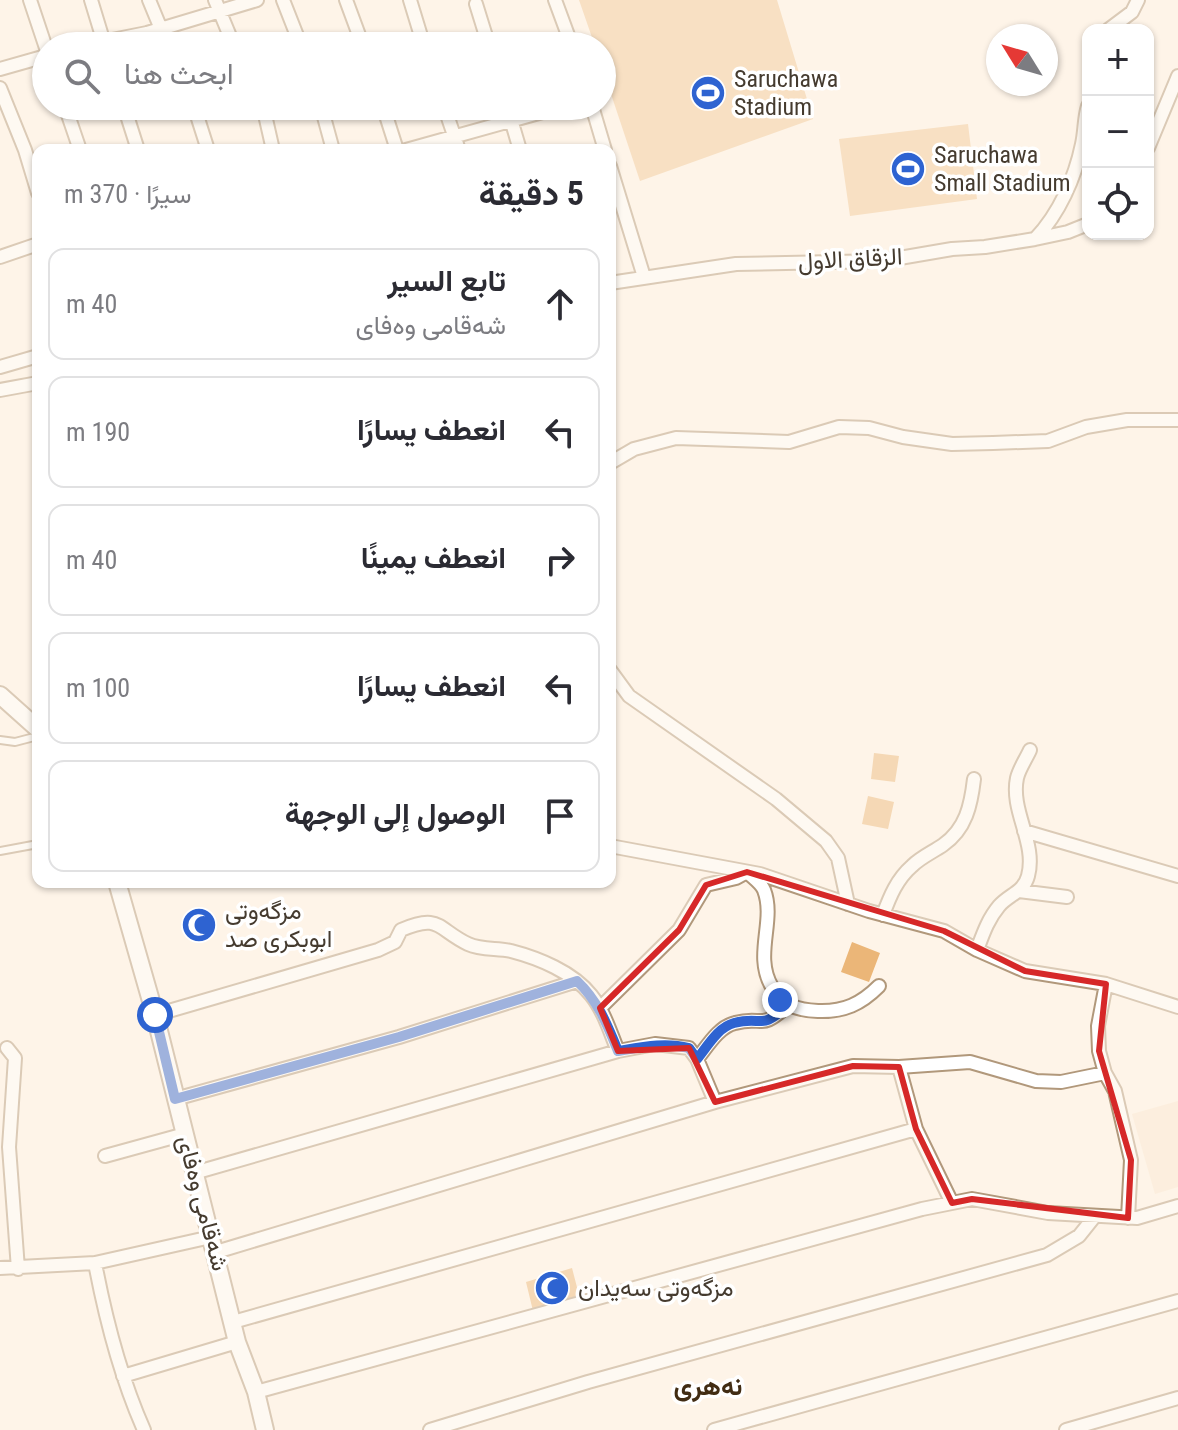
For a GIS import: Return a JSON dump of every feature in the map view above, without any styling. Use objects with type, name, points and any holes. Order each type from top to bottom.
[{"type":"street","points":[[30,0],[41,32]]},
{"type":"street","points":[[91,0],[101,32]]},
{"type":"street","points":[[149,0],[161,32]]},
{"type":"street","points":[[148,32],[217,5],[257,0]]},
{"type":"street","points":[[283,0],[296,32]]},
{"type":"street","points":[[346,0],[358,32]]},
{"type":"street","points":[[410,0],[420,32]]},
{"type":"street","points":[[555,0],[567,32]]},
{"type":"street","points":[[1116,24],[1132,12],[1138,0]]},
{"type":"street","points":[[476,4],[485,32]]},
{"type":"street","points":[[217,5],[228,32]]},
{"type":"street","points":[[0,69],[32,60]]},
{"type":"street","points":[[1154,135],[1177,84]]},
{"type":"street","points":[[0,88],[32,173]]},
{"type":"street","points":[[70,120],[78,144]]},
{"type":"street","points":[[128,120],[136,144]]},
{"type":"street","points":[[198,120],[206,144]]},
{"type":"street","points":[[266,120],[272,144]]},
{"type":"street","points":[[325,120],[331,144]]},
{"type":"street","points":[[387,120],[395,144]]},
{"type":"street","points":[[448,120],[456,144],[518,120]]},
{"type":"street","points":[[596,120],[603,144]]},
{"type":"street","points":[[511,122],[518,144]]},
{"type":"street","points":[[1035,239],[1051,222],[1070,183],[1082,145]]},
{"type":"street","points":[[616,186],[644,277]]},
{"type":"street","name":"الزقاق الاول","points":[[616,282],[736,264],[882,261],[1035,239],[1082,226]]},
{"type":"street","points":[[0,257],[32,246]]},
{"type":"street","points":[[0,367],[32,358]]},
{"type":"street","points":[[0,390],[32,384]]},
{"type":"street","points":[[616,460],[634,449],[676,438],[789,442],[839,427],[869,428],[903,437],[952,444],[993,443],[1048,441],[1086,427],[1127,420],[1178,420]]},
{"type":"street","points":[[616,678],[629,696],[776,799],[826,841],[838,858],[848,904]]},
{"type":"street","points":[[0,695],[32,724]]},
{"type":"street","points":[[977,950],[988,920],[1001,903],[1019,891],[1028,878],[1030,857],[1018,809],[1017,779],[1030,750]]},
{"type":"street","points":[[883,915],[899,880],[912,865],[945,844],[959,830],[971,806],[974,779]]},
{"type":"street","points":[[1024,831],[1178,876]]},
{"type":"street","points":[[616,847],[747,872],[944,931],[977,950],[1025,971],[1106,984],[1178,1007]]},
{"type":"street","points":[[747,872],[763,888],[763,959],[768,981],[780,1000],[796,1010],[848,1008],[864,1001],[879,986]]},
{"type":"street","points":[[600,1008],[679,930],[706,885],[747,872]]},
{"type":"street","name":"شەقامی وەفای","points":[[119,888],[155,1015],[237,1342],[256,1392],[265,1430]]},
{"type":"street","points":[[1019,891],[1067,897]]},
{"type":"street","points":[[155,1015],[378,950],[395,942],[401,930],[428,922],[440,925],[469,944],[534,957],[577,981],[600,1008],[618,1051]]},
{"type":"street","points":[[175,1099],[399,1037],[577,981]]},
{"type":"street","points":[[1106,984],[1098,1026],[1099,1051],[1105,1073],[1115,1091],[1131,1160],[1128,1218]]},
{"type":"street","points":[[697,1059],[722,1029],[733,1023],[762,1023],[774,1018],[788,1005]]},
{"type":"street","points":[[194,1173],[618,1051],[655,1044],[689,1048],[697,1059],[715,1102]]},
{"type":"street","points":[[3,1048],[13,1052],[15,1058],[4,1147],[18,1269]]},
{"type":"street","points":[[0,1268],[95,1263],[214,1244],[853,1066],[899,1067],[970,1062],[1036,1081],[1061,1082],[1105,1073]]},
{"type":"street","points":[[899,1067],[916,1129],[952,1203]]},
{"type":"street","points":[[233,1322],[916,1129]]},
{"type":"street","points":[[105,1156],[185,1134]]},
{"type":"street","points":[[256,1392],[952,1203],[972,1199],[1048,1213],[1128,1218],[1178,1206]]},
{"type":"street","points":[[430,1430],[588,1382],[1047,1255],[1079,1236],[1095,1216]]},
{"type":"street","points":[[95,1263],[106,1322],[127,1392],[144,1430]]},
{"type":"street","points":[[714,1430],[1178,1301]]},
{"type":"street","points":[[123,1376],[237,1342]]},
{"type":"street","points":[[1066,1430],[1178,1398]]},
{"type":"lane","points":[[0,740],[15,742],[32,738]]},
{"type":"lane","points":[[0,851],[32,845]]},
{"type":"highlighted area","points":[[747,872],[944,931],[1025,971],[1106,984],[1099,1051],[1131,1160],[1128,1218],[972,1199],[952,1203],[916,1129],[899,1067],[853,1066],[715,1102],[689,1048],[618,1051],[600,1008],[679,930],[706,885]]},
{"type":"shaded area","name":"Saruchawa Stadium","points":[[579,0],[777,0],[813,119],[640,181],[616,109],[616,32],[590,32]]},
{"type":"shaded area","name":"Saruchawa Small Stadium","points":[[968,124],[977,199],[850,216],[839,139]]},
{"type":"shaded area","points":[[1178,1101],[1178,1187],[1155,1194],[1132,1114]]},
{"type":"building","points":[[874,753],[899,756],[895,782],[871,779]]},
{"type":"building","points":[[868,796],[894,802],[888,829],[862,824]]},
{"type":"building","points":[[852,942],[880,953],[869,982],[841,972]]},
{"type":"building","name":"مزگەوتی سەیدان","points":[[572,1268],[579,1295],[533,1311],[526,1282]]},
{"type":"place","name":"Saruchawa Stadium","points":[[708,93]]},
{"type":"place","name":"Saruchawa Small Stadium","points":[[908,169]]},
{"type":"place","name":"مزگەوتی ابوبکری صد","points":[[199,925]]},
{"type":"place","name":"مزگەوتی سەیدان","points":[[552,1288]]},
{"type":"district","name":"نەھری","points":[[708,1386]]},
{"type":"route","points":[[155,1015],[175,1099],[399,1037],[577,981],[591,994],[603,1013],[618,1051],[655,1044],[677,1045],[689,1048],[697,1059],[722,1029],[733,1023],[762,1023],[774,1018],[788,1005],[780,1000]]}]
